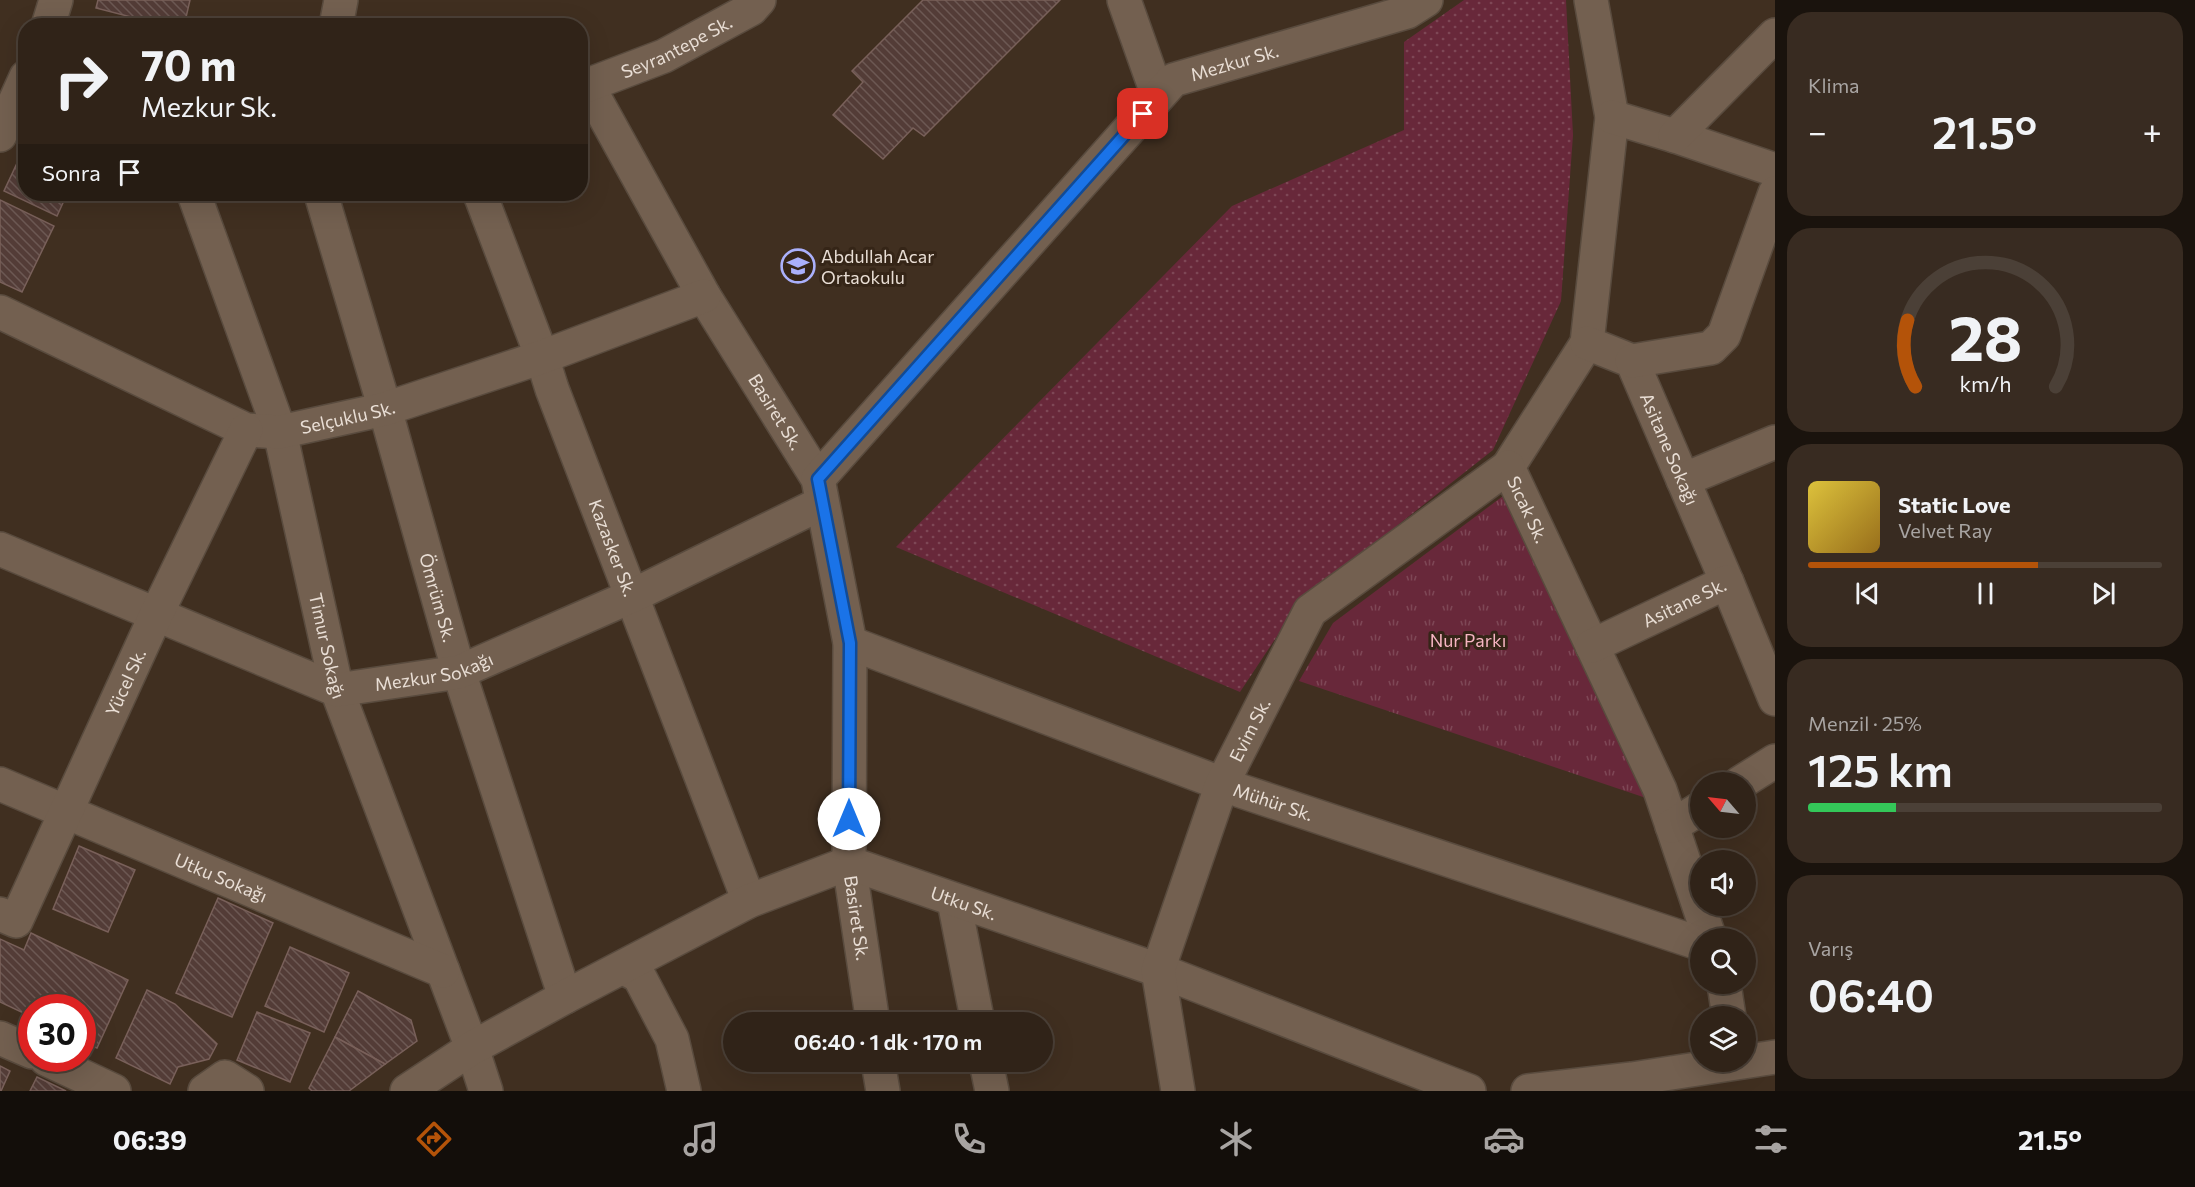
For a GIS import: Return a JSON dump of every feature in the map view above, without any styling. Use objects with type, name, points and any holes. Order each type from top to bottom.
[{"type":"street","points":[[50,18],[56,0]]},
{"type":"street","points":[[338,18],[341,0]]},
{"type":"street","name":"Seyrantepe Sk.","points":[[588,85],[664,56],[751,9],[759,0]]},
{"type":"street","points":[[1124,0],[1158,96]]},
{"type":"street","name":"Sıcak Sk.","points":[[1592,0],[1612,117],[1587,343],[1508,467],[1660,790],[1706,928]]},
{"type":"street","name":"Mezkur Sk.","points":[[820,491],[1173,80],[1413,4]]},
{"type":"street","points":[[1675,136],[1775,35]]},
{"type":"street","name":"Basiret Sk.","points":[[588,94],[820,491],[850,643],[849,863],[871,1012]]},
{"type":"street","points":[[0,135],[18,101]]},
{"type":"street","points":[[1612,117],[1775,170]]},
{"type":"street","points":[[1587,343],[1632,361],[1711,348],[1724,335],[1775,193]]},
{"type":"street","name":"Timur Sokağı","points":[[197,201],[280,432],[337,690],[472,1048],[486,1091]]},
{"type":"street","name":"Ömrüm Sk.","points":[[323,201],[386,410],[459,672],[565,997]]},
{"type":"street","name":"Kazasker Sk.","points":[[483,201],[552,389],[749,901]]},
{"type":"street","name":"Selçuklu Sk.","points":[[0,312],[246,430],[280,432],[386,410],[542,357],[704,296]]},
{"type":"street","name":"Asitane Sokağı","points":[[1632,361],[1727,582]]},
{"type":"street","name":"Yücel Sk.","points":[[0,914],[16,921],[156,615],[246,430]]},
{"type":"street","points":[[1683,480],[1775,442]]},
{"type":"street","name":"Evim Sk.","points":[[1178,1091],[1158,970],[1221,784],[1310,611],[1508,467]]},
{"type":"street","name":"Mezkur Sokağı","points":[[337,690],[459,672],[632,596],[820,491]]},
{"type":"street","points":[[0,549],[337,690]]},
{"type":"street","name":"Asitane Sk.","points":[[1592,646],[1727,582],[1775,699]]},
{"type":"street","name":"Mühür Sk.","points":[[850,643],[1221,784],[1690,940]]},
{"type":"street","points":[[1756,773],[1775,761]]},
{"type":"street","name":"Utku Sokağı","points":[[0,784],[443,971]]},
{"type":"street","points":[[1672,826],[1690,815]]},
{"type":"street","points":[[407,1091],[472,1048],[749,901],[849,863]]},
{"type":"street","name":"Utku Sk.","points":[[849,863],[1158,970],[1469,1091]]},
{"type":"street","points":[[954,901],[976,1012]]},
{"type":"street","points":[[624,968],[639,976],[672,1039],[684,1091]]},
{"type":"street","points":[[0,1038],[18,1046]]},
{"type":"street","points":[[1756,1065],[1775,1057]]},
{"type":"street","points":[[74,1072],[114,1091]]},
{"type":"street","points":[[880,1072],[883,1091]]},
{"type":"street","points":[[988,1072],[992,1091]]},
{"type":"street","points":[[1528,1091],[1632,1085],[1738,1072]]},
{"type":"street","points":[[205,1091],[225,1077],[247,1091]]},
{"type":"green space","points":[[1464,0],[1566,0],[1573,135],[1561,301],[1493,450],[1299,603],[1240,692],[896,547],[1232,206],[1404,130],[1404,42]]},
{"type":"green space","name":"Nur Parkı","points":[[1503,496],[1646,798],[1299,681],[1333,623]]},
{"type":"building","points":[[98,0],[190,0],[186,18],[135,18],[96,8]]},
{"type":"building","points":[[923,0],[1060,0],[924,136],[913,128],[883,159],[833,115],[863,82],[852,71]]},
{"type":"building","points":[[18,161],[18,198],[4,191]]},
{"type":"building","points":[[0,200],[54,226],[22,292],[0,282]]},
{"type":"building","points":[[25,201],[64,201],[57,216]]},
{"type":"building","points":[[79,846],[135,870],[108,932],[53,909]]},
{"type":"building","points":[[218,898],[273,923],[232,1017],[176,993]]},
{"type":"building","points":[[31,933],[128,980],[97,1048],[96,994],[18,994],[18,1010],[0,1002],[0,939],[24,950]]},
{"type":"building","points":[[290,947],[349,973],[324,1032],[265,1006]]},
{"type":"building","points":[[147,990],[175,1004],[217,1044],[209,1059],[178,1067],[170,1084],[116,1058]]},
{"type":"building","points":[[358,991],[411,1020],[417,1041],[385,1064],[335,1037]]},
{"type":"building","points":[[257,1012],[310,1033],[290,1082],[237,1060]]},
{"type":"building","points":[[335,1037],[385,1064],[349,1091],[312,1091],[309,1088]]},
{"type":"building","points":[[0,1066],[10,1071],[1,1091],[0,1091]]},
{"type":"building","points":[[37,1077],[66,1091],[30,1091]]},
{"type":"place","name":"Abdullah Acar Ortaokulu","points":[[798,266]]},
{"type":"route","points":[[849,819],[850,643],[818,479],[1143,114]]}]
